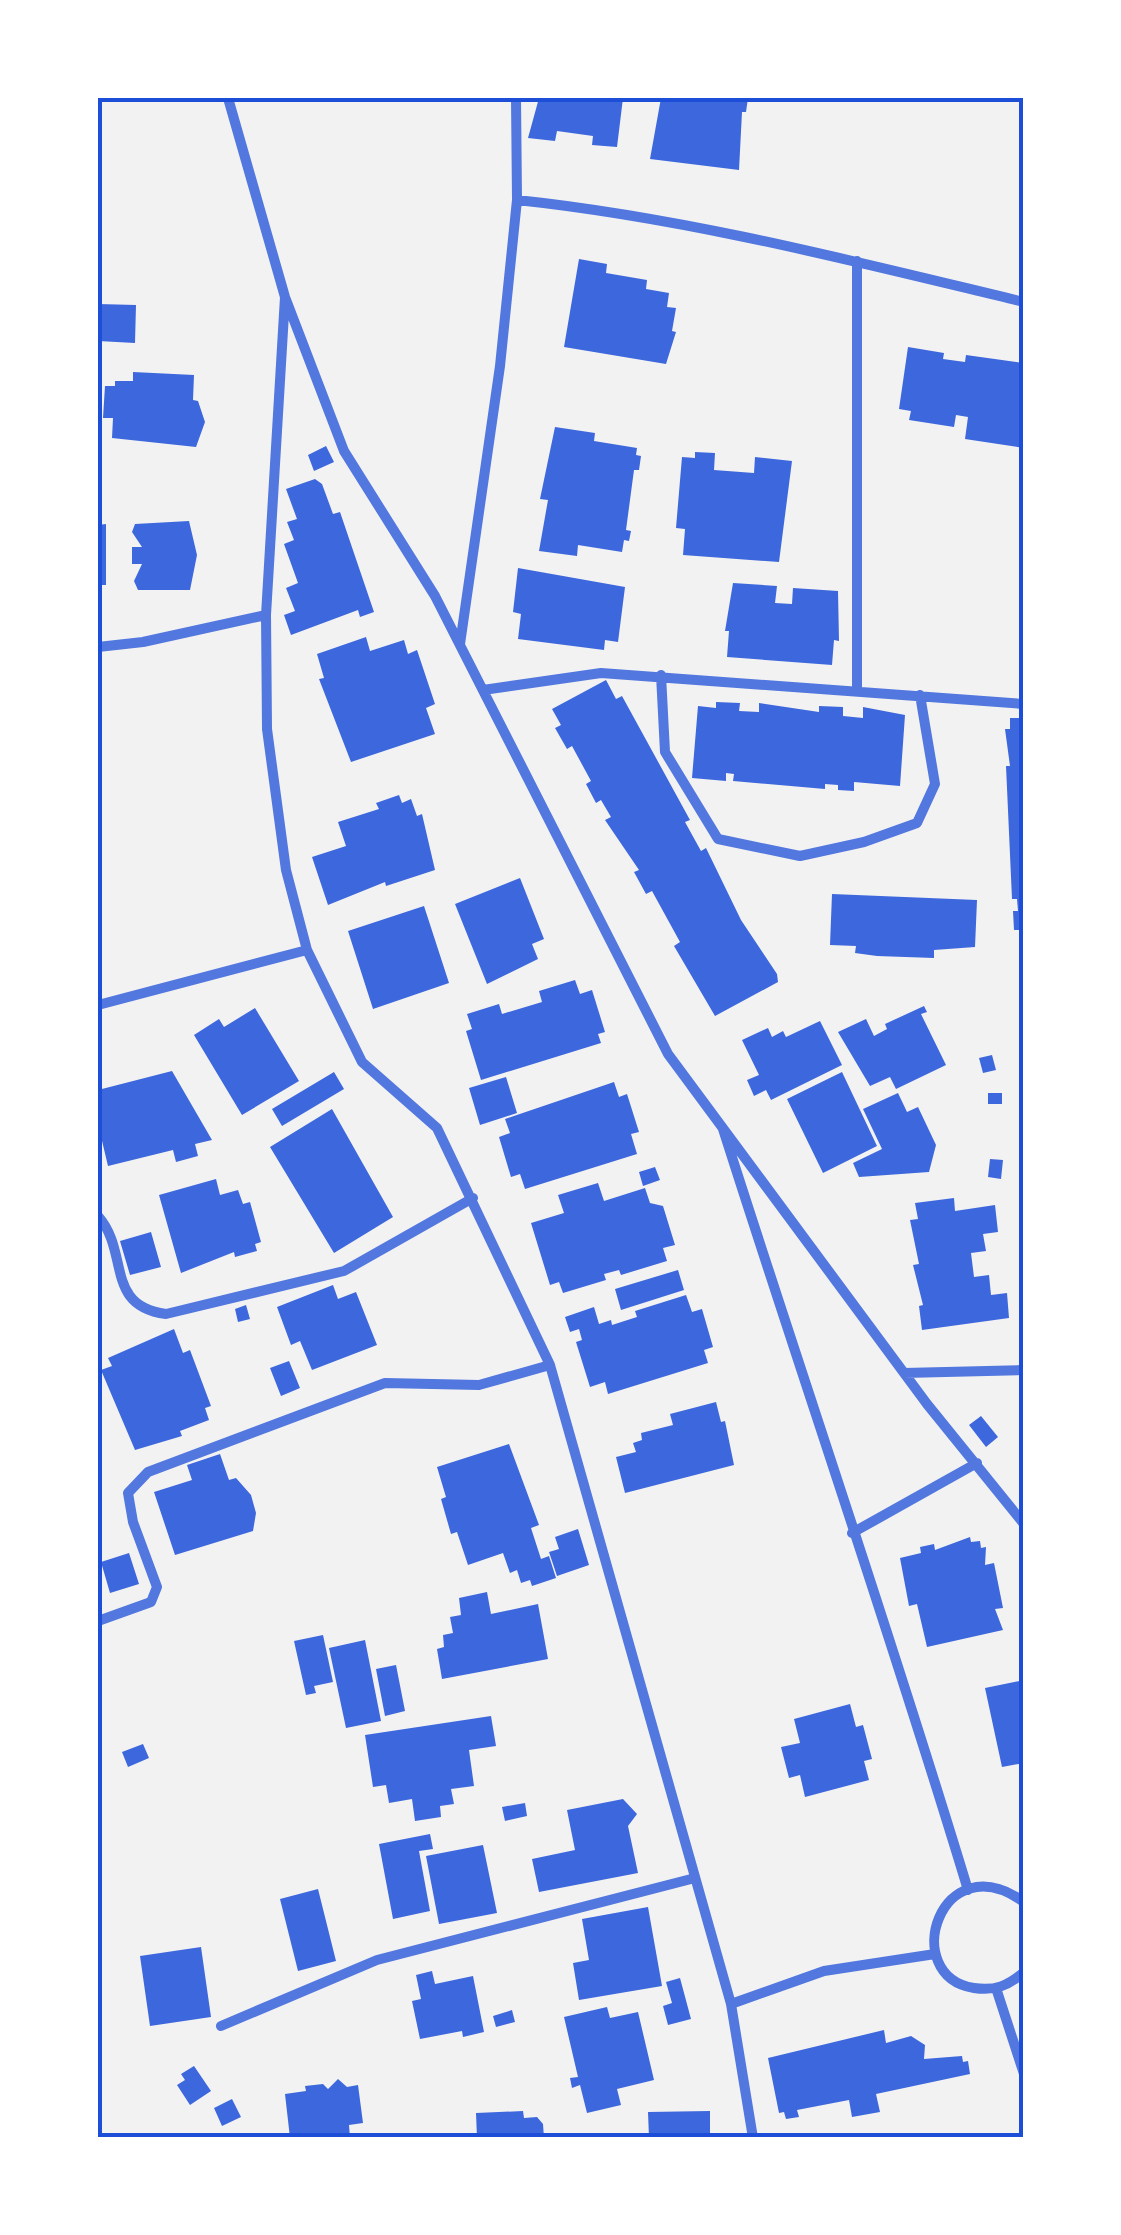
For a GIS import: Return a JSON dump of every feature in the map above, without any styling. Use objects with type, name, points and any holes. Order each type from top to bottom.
[{"type":"street","points":[[228,98],[285,297],[344,451],[460,645],[668,1054],[720,1119],[904,1373],[1024,1524]]},
{"type":"street","points":[[460,645],[500,366],[516,200],[516,98]]},
{"type":"street","points":[[516,200],[571,206],[857,262],[1024,302]]},
{"type":"street","points":[[857,262],[857,688]]},
{"type":"street","points":[[285,297],[266,615],[266,729],[286,870],[307,950],[362,1062],[437,1128],[550,1365],[731,2004],[753,2138]]},
{"type":"street","points":[[98,647],[144,642],[266,615]]},
{"type":"street","points":[[483,690],[601,673],[661,674],[1024,704]]},
{"type":"street","points":[[661,674],[665,752],[718,839],[800,856],[864,842],[917,824],[936,784],[920,695]]},
{"type":"street","points":[[98,1006],[307,950]]},
{"type":"street","points":[[720,1119],[852,1533],[912,1704],[968,1890]]},
{"type":"street","points":[[98,1216],[108,1227],[128,1296],[143,1311],[166,1314],[344,1271],[473,1198]]},
{"type":"street","points":[[98,1620],[151,1602],[157,1587],[132,1522],[128,1493],[148,1472],[385,1383],[479,1385],[550,1365]]},
{"type":"street","points":[[904,1373],[1024,1370]]},
{"type":"street","points":[[852,1533],[977,1463]]},
{"type":"street","points":[[221,2026],[377,1960],[694,1878]]},
{"type":"street","points":[[1024,1902],[1004,1889],[981,1885],[941,1909],[933,1930],[935,1954],[947,1974],[966,1986],[996,1988],[1024,1972]]},
{"type":"street","points":[[731,2004],[824,1971],[935,1954]]},
{"type":"street","points":[[996,1988],[1024,2074]]},
{"type":"building","points":[[539,98],[623,98],[617,147],[592,145],[593,136],[557,131],[555,141],[528,138]]},
{"type":"building","points":[[661,98],[748,98],[746,112],[742,112],[739,170],[650,159]]},
{"type":"building","points":[[579,259],[607,264],[606,273],[647,280],[646,289],[669,293],[667,307],[676,308],[672,331],[676,332],[666,364],[564,347]]},
{"type":"building","points":[[98,304],[136,305],[135,343],[98,341]]},
{"type":"building","points":[[908,347],[944,353],[943,359],[965,362],[966,355],[1024,363],[1024,448],[965,439],[968,417],[956,415],[954,427],[909,420],[911,411],[899,409]]},
{"type":"building","points":[[133,372],[194,375],[193,400],[198,401],[205,422],[196,447],[112,438],[113,418],[103,418],[105,386],[115,386],[115,381],[133,381]]},
{"type":"building","points":[[555,427],[595,433],[594,441],[637,448],[636,455],[641,456],[639,470],[634,470],[626,530],[631,531],[622,552],[578,545],[577,556],[539,551],[548,500],[540,499]]},
{"type":"building","points":[[326,446],[334,462],[314,471],[308,455]]},
{"type":"building","points":[[695,452],[715,453],[714,470],[754,473],[755,457],[792,461],[779,562],[683,555],[685,529],[676,528],[682,457],[695,458]]},
{"type":"building","points":[[315,479],[322,484],[333,514],[340,512],[374,612],[360,617],[358,610],[291,635],[284,615],[295,611],[286,588],[298,583],[284,544],[294,540],[287,522],[297,519],[286,489]]},
{"type":"building","points":[[189,521],[197,555],[190,590],[138,590],[134,581],[142,564],[132,564],[132,547],[142,547],[132,532],[135,524]]},
{"type":"building","points":[[106,524],[106,585],[98,585],[98,525]]},
{"type":"building","points":[[518,568],[625,587],[618,642],[605,640],[604,650],[518,639],[521,614],[513,612]]},
{"type":"building","points":[[733,583],[777,586],[775,603],[792,604],[793,588],[838,591],[839,641],[834,640],[832,665],[727,657],[729,631],[725,631]]},
{"type":"building","points":[[366,637],[370,651],[404,640],[408,654],[417,650],[435,704],[426,708],[435,734],[351,762],[319,679],[324,678],[317,654]]},
{"type":"building","points":[[606,680],[616,699],[622,696],[690,820],[685,822],[701,851],[706,848],[741,920],[777,974],[778,982],[715,1016],[674,946],[680,942],[652,891],[646,894],[634,872],[639,870],[605,820],[611,817],[601,800],[596,803],[586,784],[591,781],[572,746],[567,749],[555,728],[561,725],[552,709]]},
{"type":"building","points":[[716,702],[740,703],[739,711],[759,712],[759,703],[819,712],[819,706],[843,707],[843,716],[863,718],[863,707],[905,715],[900,786],[854,782],[854,791],[838,790],[838,785],[825,784],[825,789],[733,781],[734,774],[726,773],[726,781],[692,778],[698,706],[716,708]]},
{"type":"building","points":[[1010,718],[1024,718],[1024,938],[1020,930],[1014,930],[1013,911],[1018,911],[1017,899],[1012,899],[1006,766],[1010,766],[1005,729],[1010,729]]},
{"type":"building","points":[[399,795],[402,803],[411,799],[417,816],[422,814],[435,870],[386,886],[385,882],[328,905],[312,857],[346,846],[338,822],[379,809],[376,803]]},
{"type":"building","points":[[520,878],[544,939],[532,944],[538,959],[487,984],[455,904]]},
{"type":"building","points":[[832,894],[977,900],[975,947],[934,950],[934,958],[877,956],[855,953],[856,946],[830,945]]},
{"type":"building","points":[[424,906],[449,983],[373,1009],[348,931]]},
{"type":"building","points":[[575,980],[580,994],[592,990],[605,1032],[598,1034],[601,1043],[481,1080],[466,1031],[472,1029],[467,1014],[499,1004],[502,1014],[542,1002],[539,991]]},
{"type":"building","points":[[924,1006],[927,1012],[921,1014],[946,1065],[896,1089],[890,1077],[870,1086],[838,1032],[866,1019],[874,1036],[887,1029],[885,1024]]},
{"type":"building","points":[[255,1008],[299,1081],[242,1115],[194,1035],[219,1019],[224,1027]]},
{"type":"building","points":[[820,1021],[842,1065],[771,1100],[766,1090],[754,1096],[747,1080],[759,1075],[742,1040],[768,1028],[772,1037],[783,1031],[786,1037]]},
{"type":"building","points":[[992,1055],[996,1070],[983,1073],[979,1058]]},
{"type":"building","points":[[172,1071],[212,1140],[195,1144],[198,1156],[176,1162],[173,1150],[108,1166],[98,1124],[98,1090]]},
{"type":"building","points":[[334,1072],[344,1089],[282,1126],[272,1109]]},
{"type":"building","points":[[842,1072],[877,1146],[823,1173],[787,1099]]},
{"type":"building","points":[[506,1077],[517,1113],[480,1125],[469,1088]]},
{"type":"building","points":[[614,1082],[619,1097],[627,1094],[639,1132],[631,1134],[637,1154],[525,1189],[520,1174],[511,1177],[499,1137],[510,1133],[505,1119]]},
{"type":"building","points":[[898,1093],[907,1112],[918,1107],[936,1145],[929,1172],[859,1177],[853,1163],[882,1149],[863,1109]]},
{"type":"building","points":[[988,1093],[1002,1093],[1002,1104],[988,1104]]},
{"type":"building","points":[[332,1109],[393,1217],[334,1253],[270,1147]]},
{"type":"building","points":[[990,1159],[1003,1160],[1001,1179],[988,1177]]},
{"type":"building","points":[[655,1167],[660,1180],[643,1186],[639,1172]]},
{"type":"building","points":[[216,1179],[220,1195],[238,1190],[243,1204],[250,1202],[261,1242],[255,1244],[257,1251],[235,1257],[234,1252],[181,1273],[159,1195]]},
{"type":"building","points":[[598,1183],[604,1201],[645,1188],[650,1203],[663,1206],[675,1245],[663,1248],[667,1261],[621,1275],[619,1270],[604,1274],[606,1280],[563,1293],[559,1282],[550,1285],[531,1223],[564,1213],[558,1195]]},
{"type":"building","points":[[954,1198],[955,1211],[995,1205],[998,1232],[983,1234],[986,1251],[971,1253],[974,1277],[989,1275],[991,1295],[1007,1293],[1009,1318],[922,1330],[919,1306],[923,1305],[913,1265],[919,1264],[910,1220],[918,1219],[915,1203]]},
{"type":"building","points":[[151,1232],[161,1267],[130,1275],[120,1241]]},
{"type":"building","points":[[678,1270],[684,1290],[621,1310],[615,1289]]},
{"type":"building","points":[[333,1285],[338,1299],[356,1292],[377,1345],[312,1370],[300,1341],[291,1345],[277,1307]]},
{"type":"building","points":[[686,1295],[692,1312],[702,1309],[713,1347],[704,1350],[708,1363],[608,1394],[605,1382],[590,1387],[576,1342],[582,1340],[579,1329],[570,1332],[565,1317],[594,1307],[599,1324],[611,1320],[612,1325],[637,1317],[635,1311]]},
{"type":"building","points":[[246,1305],[250,1319],[238,1322],[235,1309]]},
{"type":"building","points":[[174,1329],[183,1353],[190,1350],[211,1406],[205,1408],[209,1420],[180,1431],[182,1436],[135,1450],[101,1370],[112,1366],[108,1358]]},
{"type":"building","points":[[289,1361],[300,1388],[281,1396],[270,1368]]},
{"type":"building","points":[[716,1402],[721,1422],[725,1421],[734,1465],[625,1493],[616,1457],[636,1452],[633,1443],[642,1440],[641,1433],[673,1425],[670,1414]]},
{"type":"building","points":[[981,1416],[998,1437],[986,1447],[969,1425]]},
{"type":"building","points":[[509,1444],[539,1525],[531,1528],[541,1559],[549,1556],[556,1578],[532,1586],[530,1580],[521,1583],[517,1570],[510,1573],[503,1553],[468,1565],[457,1532],[451,1534],[441,1499],[446,1497],[437,1467]]},
{"type":"building","points":[[220,1454],[229,1480],[236,1478],[251,1495],[256,1513],[253,1531],[175,1555],[154,1492],[192,1480],[187,1465]]},
{"type":"building","points":[[578,1529],[589,1565],[557,1576],[549,1552],[559,1549],[555,1537]]},
{"type":"building","points":[[970,1537],[971,1542],[980,1541],[981,1548],[986,1547],[985,1565],[994,1563],[1003,1608],[995,1609],[1003,1630],[927,1647],[917,1604],[909,1606],[900,1558],[921,1553],[920,1547],[934,1544],[935,1550]]},
{"type":"building","points":[[129,1553],[139,1584],[110,1593],[101,1562]]},
{"type":"building","points":[[487,1592],[491,1614],[538,1604],[548,1659],[442,1679],[437,1649],[444,1647],[443,1635],[453,1633],[450,1617],[461,1615],[459,1598]]},
{"type":"building","points":[[323,1635],[333,1682],[314,1686],[316,1693],[306,1695],[294,1641]]},
{"type":"building","points":[[365,1640],[381,1721],[346,1728],[329,1648]]},
{"type":"building","points":[[396,1665],[405,1711],[385,1716],[376,1669]]},
{"type":"building","points":[[1024,1680],[1024,1763],[1002,1767],[985,1688]]},
{"type":"building","points":[[850,1704],[856,1727],[863,1725],[872,1759],[864,1761],[869,1780],[805,1797],[800,1775],[789,1778],[781,1747],[800,1743],[794,1719]]},
{"type":"building","points":[[491,1716],[496,1746],[469,1750],[474,1786],[451,1789],[454,1804],[440,1806],[441,1817],[415,1821],[412,1799],[389,1803],[386,1785],[373,1787],[365,1735]]},
{"type":"building","points":[[143,1744],[149,1758],[128,1767],[122,1752]]},
{"type":"building","points":[[623,1799],[637,1814],[628,1826],[638,1873],[539,1892],[532,1859],[575,1850],[567,1810]]},
{"type":"building","points":[[525,1803],[527,1816],[505,1821],[502,1807]]},
{"type":"building","points":[[430,1834],[433,1849],[419,1851],[430,1911],[393,1919],[379,1844]]},
{"type":"building","points":[[483,1845],[497,1913],[439,1924],[426,1856]]},
{"type":"building","points":[[318,1889],[336,1961],[298,1971],[280,1899]]},
{"type":"building","points":[[648,1907],[662,1986],[579,2000],[573,1963],[589,1960],[582,1919]]},
{"type":"building","points":[[201,1947],[211,2017],[150,2026],[140,1956]]},
{"type":"building","points":[[432,1971],[435,1984],[473,1976],[484,2032],[463,2037],[462,2031],[420,2039],[412,2001],[421,1999],[416,1975]]},
{"type":"building","points":[[680,1978],[691,2019],[668,2025],[663,2006],[672,2003],[666,1982]]},
{"type":"building","points":[[607,2007],[610,2018],[638,2012],[654,2080],[617,2089],[621,2105],[587,2113],[580,2085],[572,2088],[570,2078],[578,2077],[564,2017]]},
{"type":"building","points":[[512,2010],[515,2022],[496,2027],[493,2016]]},
{"type":"building","points":[[884,2030],[886,2043],[911,2036],[925,2045],[924,2059],[962,2056],[963,2062],[968,2061],[970,2074],[876,2094],[880,2112],[852,2117],[849,2100],[797,2110],[799,2117],[786,2119],[784,2112],[779,2113],[768,2058]]},
{"type":"building","points":[[194,2066],[211,2091],[190,2105],[177,2085],[185,2080],[181,2074]]},
{"type":"building","points":[[338,2079],[347,2087],[358,2085],[363,2123],[349,2125],[350,2138],[290,2138],[285,2094],[306,2091],[305,2086],[323,2084],[328,2089]]},
{"type":"building","points":[[232,2099],[241,2117],[222,2126],[214,2108]]},
{"type":"building","points":[[523,2111],[524,2118],[537,2117],[543,2124],[544,2138],[477,2138],[476,2113]]},
{"type":"building","points":[[710,2111],[710,2135],[706,2138],[649,2138],[648,2112]]}]
